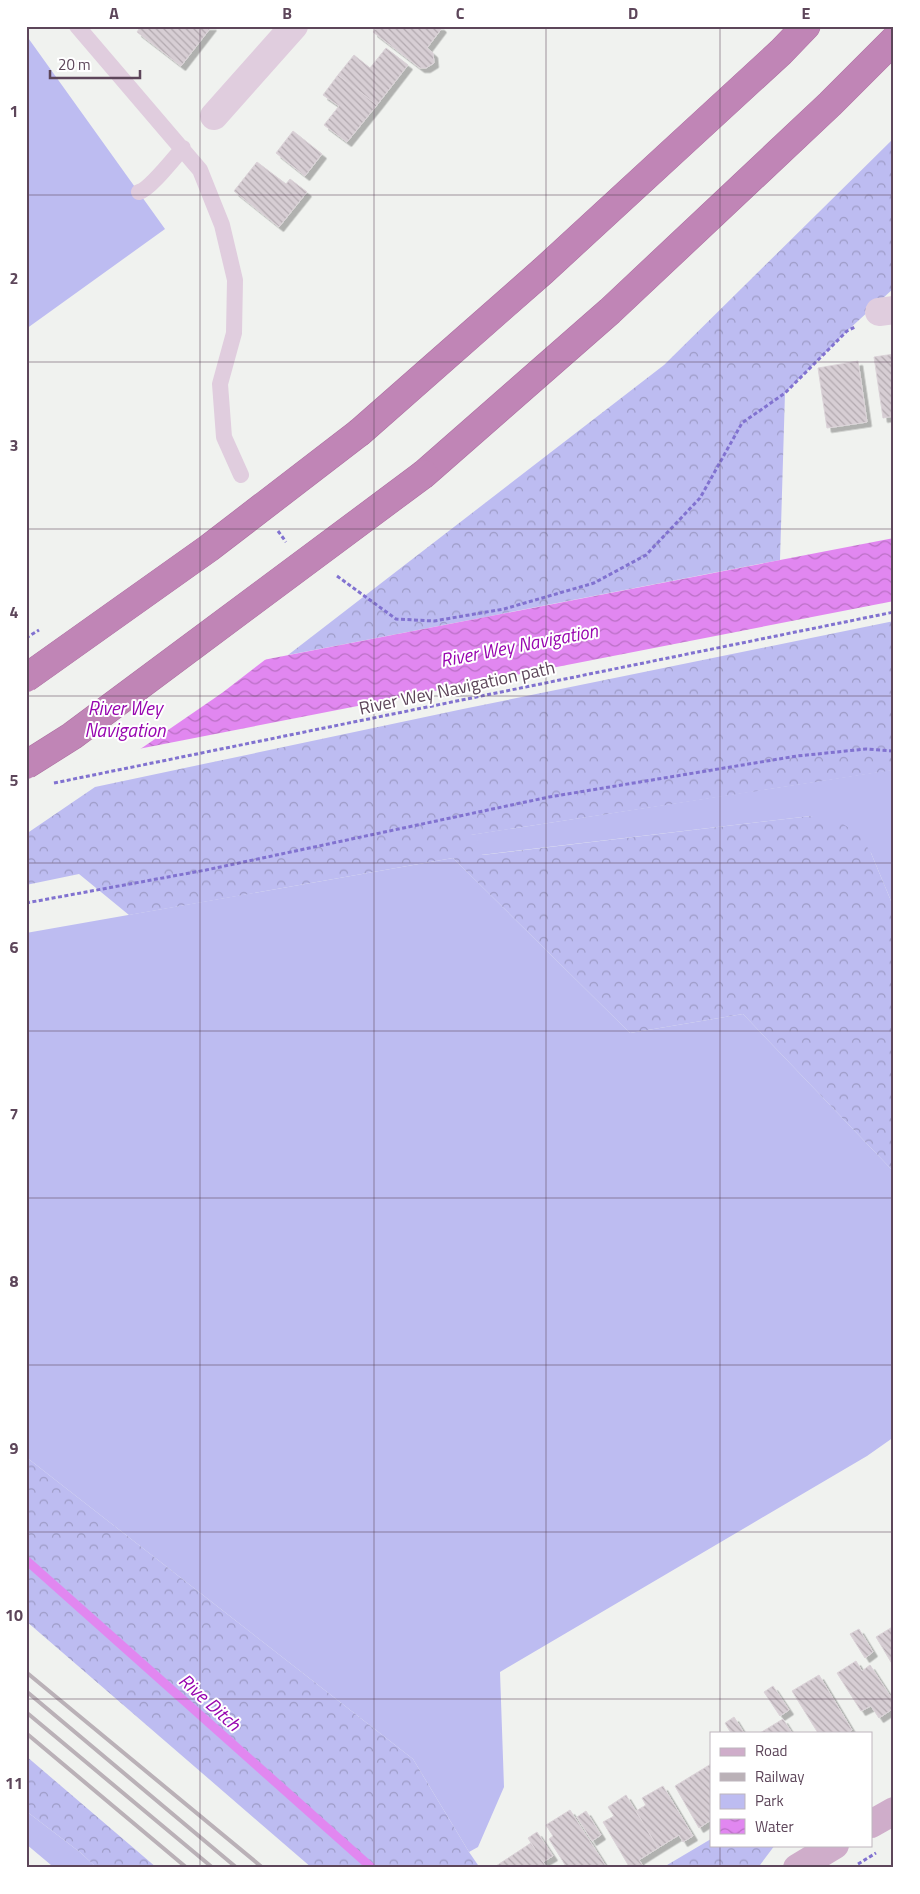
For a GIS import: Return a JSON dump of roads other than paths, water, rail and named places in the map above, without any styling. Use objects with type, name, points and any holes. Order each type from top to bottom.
[{"type":"highway","points":[[26,678],[209,548],[360,432],[544,271],[781,52],[806,26]]},
{"type":"highway","points":[[26,765],[72,736],[424,474],[610,311],[830,104],[894,40]]},
{"type":"main road","points":[[872,1823],[894,1811]]},
{"type":"main road","points":[[797,1868],[833,1846]]},
{"type":"street","points":[[214,116],[294,26]]},
{"type":"lane","points":[[78,26],[200,170],[222,225],[235,280],[234,333],[220,384],[224,437],[241,475]]},
{"type":"lane","points":[[139,192],[150,183],[182,148]]},
{"type":"water","name":"River Wey Navigation","points":[[894,538],[894,601],[128,751],[26,706]]},
{"type":"waterway","name":"Rive Ditch","points":[[26,1560],[372,1868]]},
{"type":"railway","points":[[26,1672],[263,1868]]},
{"type":"railway","points":[[26,1691],[237,1868]]},
{"type":"railway","points":[[26,1712],[213,1868]]},
{"type":"railway","points":[[26,1733],[187,1868]]}]
